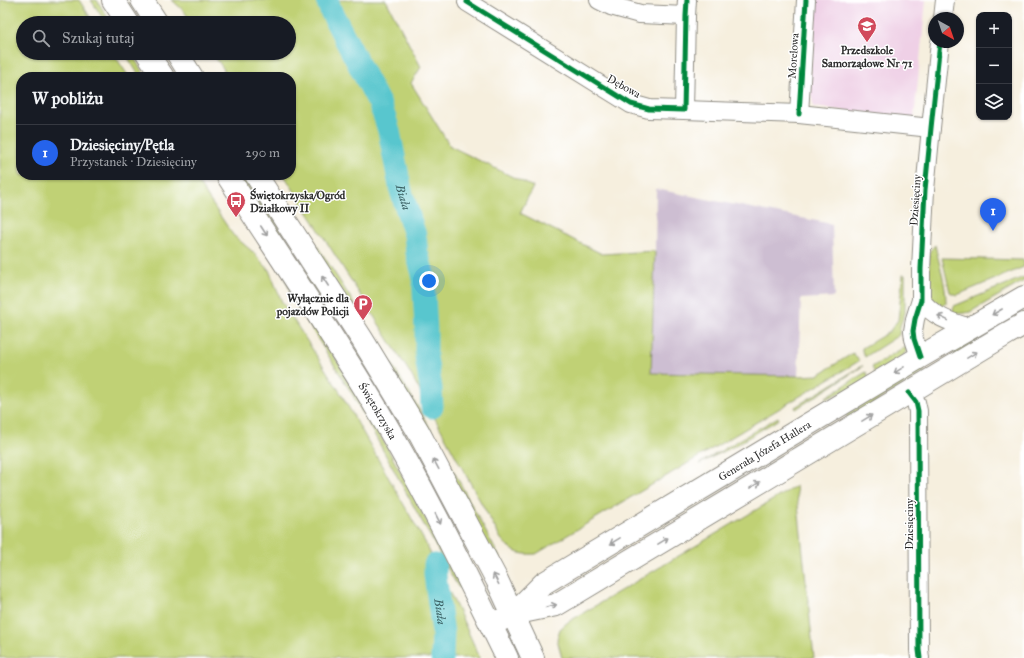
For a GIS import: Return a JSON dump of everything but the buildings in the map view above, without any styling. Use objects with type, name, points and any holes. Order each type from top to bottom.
[{"type":"main road","points":[[113,0],[123,16]]},
{"type":"main road","points":[[142,0],[152,16]]},
{"type":"main road","points":[[152,60],[160,72]]},
{"type":"main road","points":[[181,60],[189,72]]},
{"type":"main road","name":"Świętokrzyska","points":[[230,180],[374,404],[422,489],[507,658]]},
{"type":"main road","points":[[259,180],[362,339],[418,431],[497,580],[533,658]]},
{"type":"main road","name":"Generała Józefa Hallera","points":[[513,614],[544,583],[1024,296]]},
{"type":"main road","name":"Generała Józefa Hallera","points":[[491,625],[513,614],[556,605],[1024,324]]},
{"type":"main road","points":[[341,352],[362,339]]},
{"type":"main road","points":[[708,485],[722,505]]},
{"type":"street","points":[[599,0],[611,6],[640,14],[686,8],[684,110],[799,114],[930,128]]},
{"type":"street","name":"Morelowa","points":[[799,114],[806,0]]},
{"type":"street","points":[[943,12],[944,0]]},
{"type":"street","name":"Dębowa","points":[[467,2],[631,104],[649,109],[684,110]]},
{"type":"street","name":"Dziesięciny","points":[[920,357],[913,331],[921,300],[921,269],[930,128],[939,48]]},
{"type":"street","points":[[921,300],[936,315],[970,328]]},
{"type":"street","name":"Dziesięciny","points":[[909,393],[916,402],[918,411],[920,658]]},
{"type":"shaded area","name":"Przedszkole Samorządowe Nr 71","points":[[817,0],[926,0],[914,119],[814,107],[809,86]]},
{"type":"shaded area","points":[[656,189],[832,224],[834,297],[801,299],[798,376],[651,373]]},
{"type":"green space","points":[[0,0],[79,0],[89,16],[16,16],[16,60],[118,60],[126,72],[16,72],[16,180],[196,180],[233,235],[253,252],[269,270],[282,302],[340,392],[425,542],[480,658],[0,658]]},
{"type":"green space","points":[[91,0],[97,0],[107,16],[101,16]]},
{"type":"green space","points":[[172,0],[386,0],[421,67],[411,83],[450,146],[533,187],[520,213],[602,254],[655,251],[651,373],[798,376],[818,375],[853,353],[859,361],[536,554],[524,554],[512,550],[501,539],[410,373],[287,180],[296,180],[296,72],[225,72],[217,60],[296,60],[296,16],[187,16]]},
{"type":"green space","points":[[129,60],[135,60],[143,72],[137,72]]},
{"type":"green space","points":[[240,180],[250,180],[334,315],[315,294]]},
{"type":"green space","points":[[296,213],[357,308],[351,308],[294,220]]},
{"type":"green space","points":[[935,245],[944,281],[946,296],[946,303],[938,308],[930,292],[929,253]]},
{"type":"green space","points":[[942,258],[1024,260],[1024,267],[957,295],[950,292]]},
{"type":"green space","points":[[903,275],[905,275],[905,313],[900,326],[899,335],[865,357],[862,348],[889,332],[898,320]]},
{"type":"green space","points":[[1024,277],[1024,281],[970,312],[952,314],[954,306]]},
{"type":"green space","points":[[285,279],[357,392],[463,588],[458,587],[351,392],[296,304]]},
{"type":"green space","points":[[1009,313],[1012,317],[956,355],[952,348]]},
{"type":"green space","points":[[379,342],[437,440],[502,562],[499,568],[378,348]]},
{"type":"green space","points":[[908,347],[904,355],[875,373],[872,367],[901,349]]},
{"type":"green space","points":[[360,350],[397,411],[393,413],[362,370],[353,354]]},
{"type":"green space","points":[[863,366],[796,409],[795,407]]},
{"type":"green space","points":[[922,368],[925,371],[848,419],[846,414]]},
{"type":"green space","points":[[866,372],[869,377],[859,385],[826,399],[826,397]]},
{"type":"green space","points":[[778,417],[779,419],[736,445],[699,464]]},
{"type":"green space","points":[[796,486],[814,658],[562,658],[557,639],[560,629],[568,622]]},
{"type":"waterway","name":"Biała","points":[[327,0],[336,21],[380,105],[389,131],[401,191],[415,235],[417,253],[423,274],[426,357],[431,388],[432,407]]},
{"type":"waterway","name":"Biała","points":[[435,565],[443,633],[442,658]]},
{"type":"cycle path","points":[[467,2],[631,104],[649,109],[684,110],[687,0]]},
{"type":"cycle path","points":[[799,114],[806,0]]},
{"type":"cycle path","points":[[920,357],[913,331],[921,300],[925,190],[939,48]]},
{"type":"cycle path","points":[[909,393],[916,402],[918,411],[920,658]]},
{"type":"place","name":"Przedszkole Samorządowe Nr 71","points":[[867,43]]},
{"type":"place","name":"Świętokrzyska/Ogród Działkowy II","points":[[236,218]]},
{"type":"place","name":"Dziesięciny/Pętla","points":[[993,231]]},
{"type":"place","name":"Wyłącznie dla pojazdów Policji","points":[[363,321]]}]
